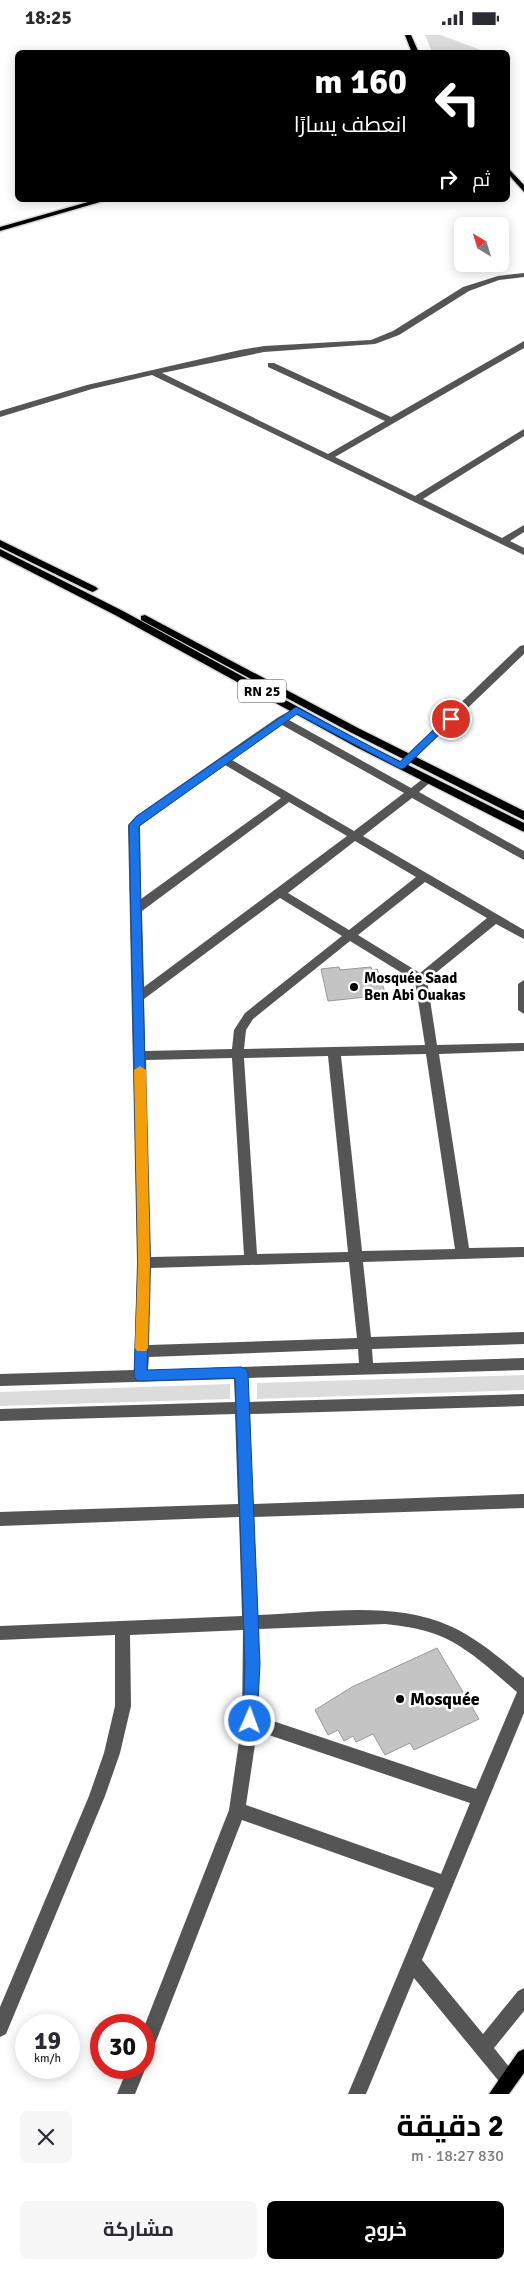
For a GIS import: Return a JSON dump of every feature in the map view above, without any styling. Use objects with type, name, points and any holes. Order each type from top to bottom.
[{"type":"main road","points":[[408,35],[415,50]]},
{"type":"main road","points":[[510,173],[524,190]]},
{"type":"main road","points":[[0,229],[97,202]]},
{"type":"main road","name":"RN 25","points":[[0,543],[66,575],[405,763],[428,780],[524,828]]},
{"type":"main road","name":"RN 25","points":[[0,552],[119,613],[296,710],[405,763],[524,816]]},
{"type":"main road","points":[[503,2087],[524,2058]]},
{"type":"street","points":[[0,414],[90,387],[264,349],[372,342],[396,333],[466,289],[498,278],[524,275]]},
{"type":"street","points":[[329,457],[524,344]]},
{"type":"street","points":[[271,365],[392,421]]},
{"type":"street","points":[[154,373],[524,552]]},
{"type":"street","points":[[417,499],[524,432]]},
{"type":"street","points":[[502,542],[524,528]]},
{"type":"street","points":[[405,763],[524,648]]},
{"type":"street","points":[[141,1376],[144,1263],[134,825],[296,710]]},
{"type":"street","points":[[281,720],[524,855]]},
{"type":"street","points":[[225,760],[524,935]]},
{"type":"street","points":[[138,997],[280,893],[428,780]]},
{"type":"street","points":[[135,910],[289,797]]},
{"type":"street","points":[[251,1260],[238,1054],[239,1029],[243,1021],[425,876]]},
{"type":"street","points":[[280,893],[421,979],[434,1049],[463,1254]]},
{"type":"street","points":[[421,979],[496,918]]},
{"type":"street","points":[[524,985],[524,1010]]},
{"type":"street","points":[[140,1056],[524,1047]]},
{"type":"street","points":[[334,1051],[367,1369]]},
{"type":"street","points":[[144,1263],[524,1252]]},
{"type":"street","points":[[141,1351],[524,1338]]},
{"type":"street","points":[[0,1380],[524,1364]]},
{"type":"street","points":[[155,2021],[237,1810],[250,1721],[251,1621],[241,1373]]},
{"type":"street","points":[[0,1415],[524,1400]]},
{"type":"street","points":[[0,1519],[524,1501]]},
{"type":"street","points":[[0,1633],[251,1621],[385,1617],[417,1621],[448,1632],[477,1650],[524,1688]]},
{"type":"street","points":[[0,2028],[97,1796],[112,1753],[123,1705],[122,1627]]},
{"type":"street","points":[[357,2094],[524,1694]]},
{"type":"street","points":[[250,1721],[481,1799]]},
{"type":"street","points":[[237,1810],[446,1883]]},
{"type":"street","points":[[413,1963],[483,2048],[503,2087]]},
{"type":"street","points":[[483,2048],[524,1997]]},
{"type":"street","points":[[126,2094],[132,2079]]},
{"type":"shaded area","points":[[425,35],[441,35],[481,50],[431,50]]},
{"type":"shaded area","points":[[524,1375],[524,1390],[257,1399],[257,1383]]},
{"type":"shaded area","points":[[230,1384],[230,1399],[0,1406],[0,1392]]},
{"type":"building","name":"Mosquée Saad Ben Abi Ouakas","points":[[339,967],[340,970],[371,967],[372,970],[377,969],[386,995],[328,1001],[321,969]]},
{"type":"building","name":"Mosquée","points":[[437,1648],[479,1719],[414,1750],[410,1743],[385,1755],[373,1734],[356,1742],[353,1736],[344,1741],[338,1730],[328,1735],[315,1710],[352,1687]]},
{"type":"slow traffic","points":[[140,1070],[144,1263],[141,1348]]},
{"type":"place","name":"Mosquée Saad Ben Abi Ouakas","points":[[354,987]]},
{"type":"place","name":"Mosquée","points":[[400,1699]]},
{"type":"route","points":[[250,1721],[252,1664],[241,1373],[141,1376],[144,1263],[134,825],[296,710],[401,766],[451,719]]}]
